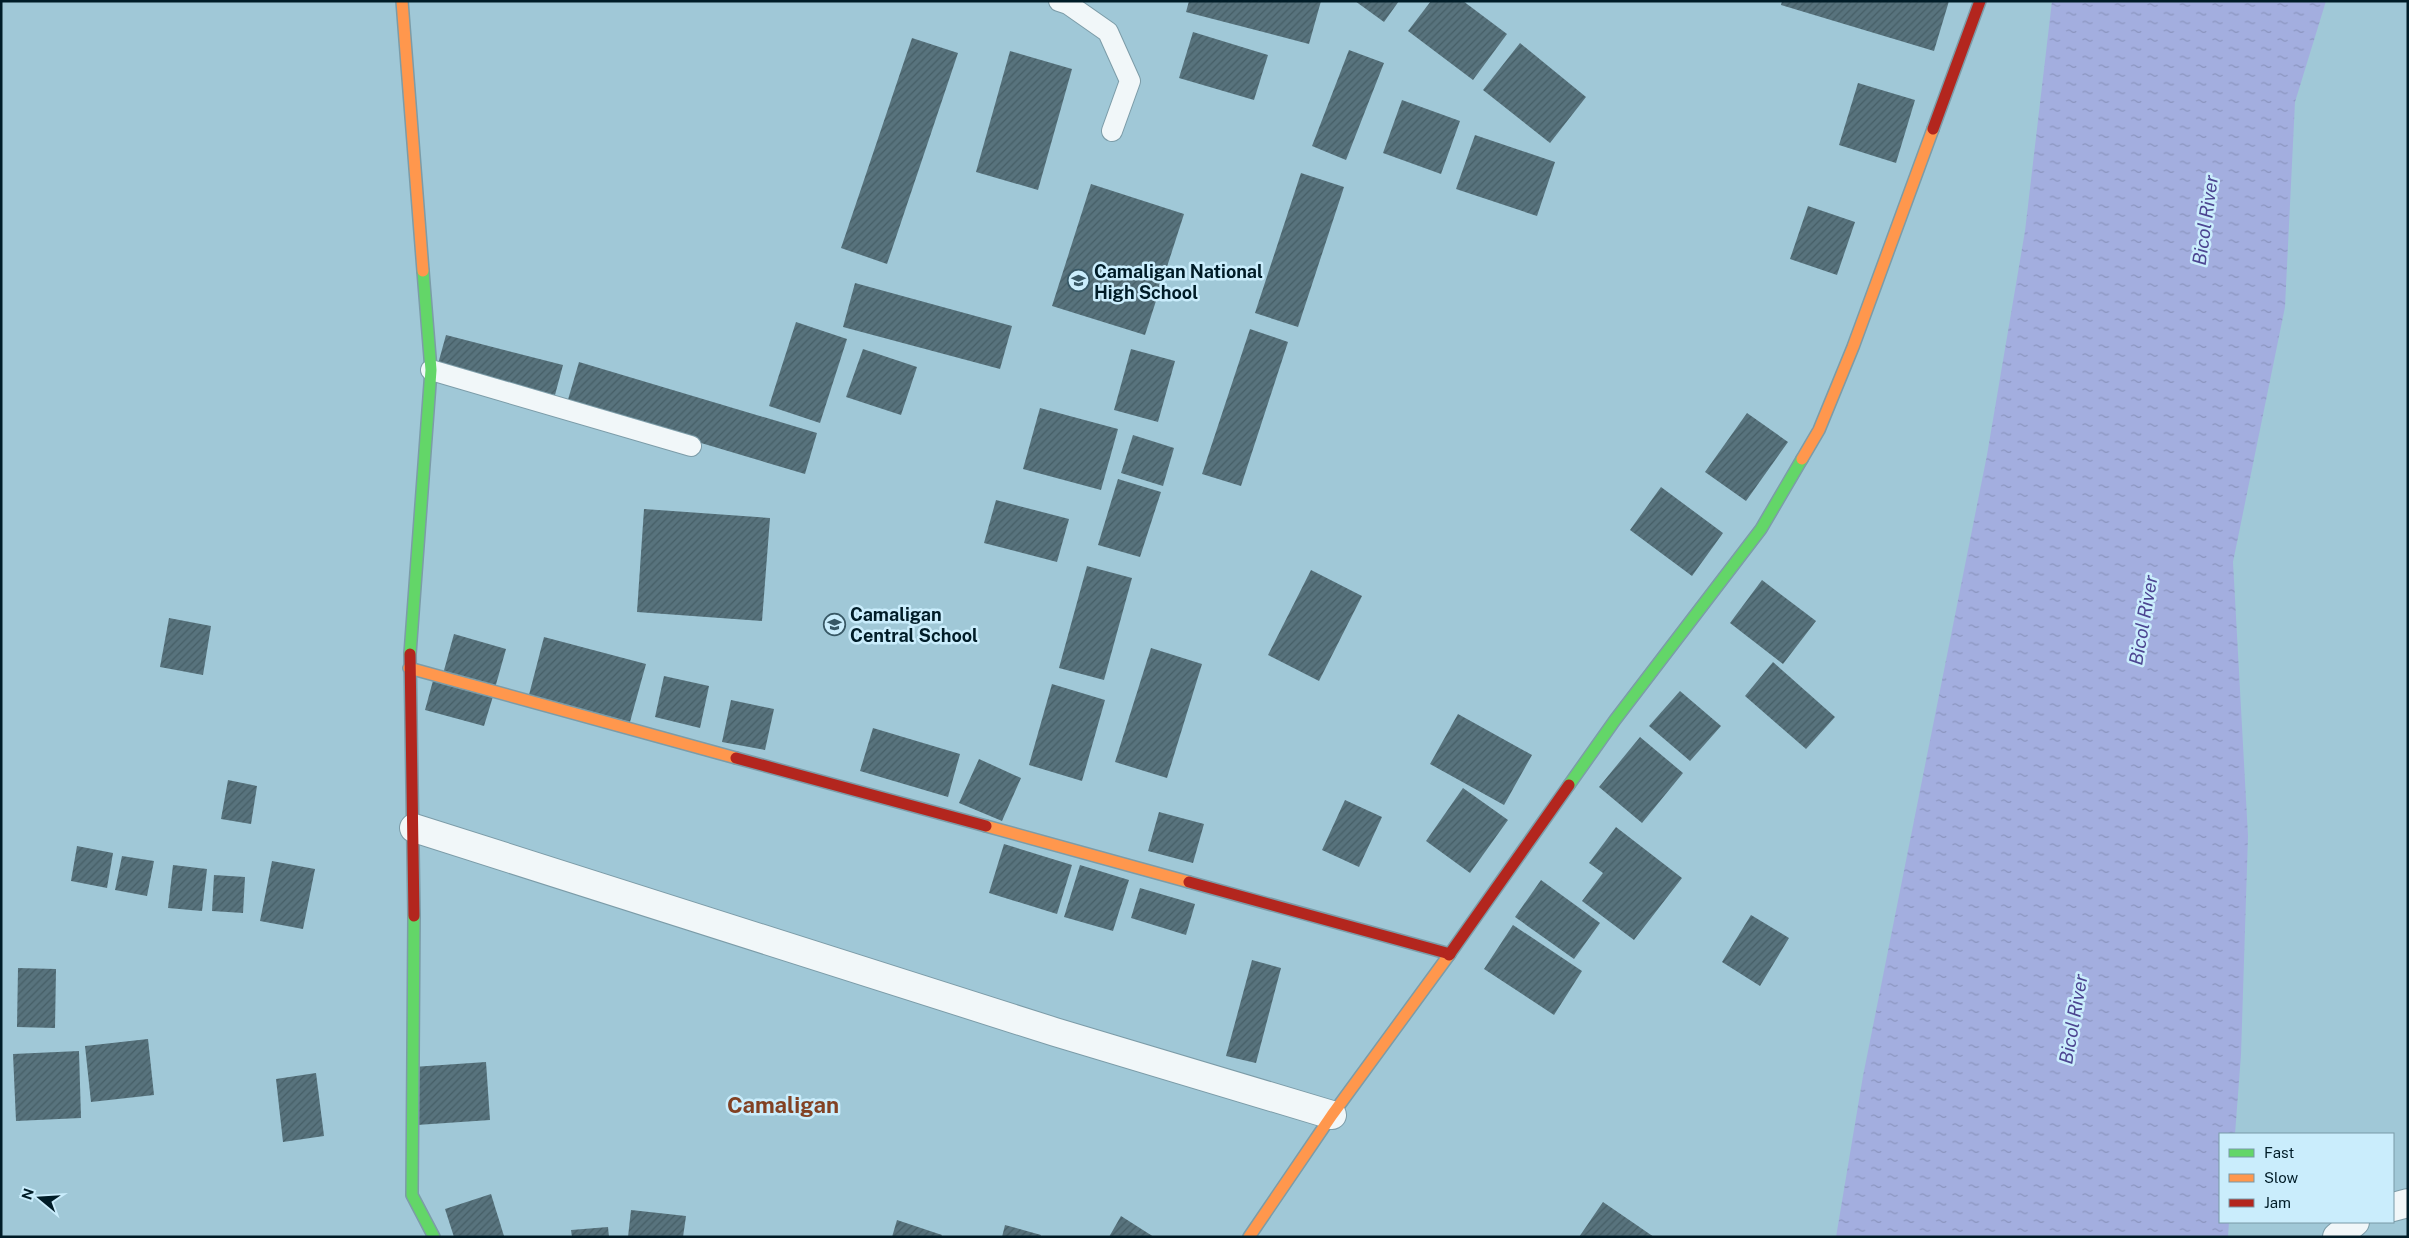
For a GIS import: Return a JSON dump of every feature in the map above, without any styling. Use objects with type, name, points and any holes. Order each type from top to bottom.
[{"type":"street","points":[[402,1],[431,370],[409,668],[414,828],[412,1195],[434,1237]]},
{"type":"street","points":[[1249,1237],[1332,1115],[1450,954],[1615,720],[1761,529],[1819,430],[1853,347],[1980,1]]},
{"type":"street","points":[[409,668],[1450,954]]},
{"type":"street","points":[[414,828],[1055,1032],[1332,1115]]},
{"type":"street","points":[[2394,1207],[2408,1203]]},
{"type":"street","points":[[2337,1237],[2354,1223]]},
{"type":"lane","points":[[1059,1],[1068,4],[1108,32],[1130,81],[1112,131]]},
{"type":"lane","points":[[431,370],[691,446]]},
{"type":"water","name":"Bicol River","points":[[2052,1],[2326,1],[2295,102],[2285,307],[2233,562],[2248,836],[2241,1055],[2235,1133],[2219,1133],[2219,1223],[2229,1223],[2228,1237],[1836,1237],[1863,1076],[1987,455],[2025,231]]},
{"type":"building","points":[[1189,1],[1321,1],[1309,44],[1186,12]]},
{"type":"building","points":[[1355,1],[1399,1],[1384,22]]},
{"type":"building","points":[[1431,1],[1463,1],[1507,34],[1473,80],[1408,31]]},
{"type":"building","points":[[1782,1],[1949,1],[1934,51],[1781,5]]},
{"type":"building","points":[[1193,32],[1268,55],[1254,100],[1179,78]]},
{"type":"building","points":[[912,38],[958,53],[887,264],[841,248]]},
{"type":"building","points":[[1520,43],[1586,97],[1550,143],[1483,90]]},
{"type":"building","points":[[1349,50],[1384,63],[1346,160],[1312,146]]},
{"type":"building","points":[[1010,51],[1072,69],[1038,190],[976,172]]},
{"type":"building","points":[[1858,83],[1915,100],[1896,163],[1839,145]]},
{"type":"building","points":[[1402,100],[1460,121],[1441,174],[1383,153]]},
{"type":"building","points":[[1475,135],[1555,162],[1537,216],[1456,189]]},
{"type":"building","points":[[1301,173],[1344,187],[1298,327],[1255,313]]},
{"type":"building","points":[[1091,184],[1184,214],[1145,335],[1052,306]]},
{"type":"building","points":[[1808,206],[1855,222],[1837,275],[1790,259]]},
{"type":"building","points":[[855,283],[1012,326],[1000,369],[843,327]]},
{"type":"building","points":[[796,322],[847,339],[820,423],[769,406]]},
{"type":"building","points":[[1250,329],[1288,342],[1241,486],[1202,474]]},
{"type":"building","points":[[446,335],[563,365],[555,395],[438,364]]},
{"type":"building","points":[[863,349],[917,367],[901,415],[846,397]]},
{"type":"building","points":[[1131,349],[1175,361],[1158,422],[1114,410]]},
{"type":"building","points":[[579,362],[817,433],[805,474],[567,403]]},
{"type":"building","points":[[1040,408],[1118,429],[1101,490],[1023,469]]},
{"type":"building","points":[[1747,413],[1788,442],[1746,501],[1705,472]]},
{"type":"building","points":[[1133,435],[1174,448],[1163,486],[1121,473]]},
{"type":"building","points":[[1118,479],[1161,492],[1140,557],[1098,545]]},
{"type":"building","points":[[1661,487],[1723,533],[1692,576],[1630,530]]},
{"type":"building","points":[[996,500],[1069,519],[1057,562],[984,543]]},
{"type":"building","points":[[644,509],[770,518],[762,621],[637,612]]},
{"type":"building","points":[[1087,566],[1132,578],[1104,680],[1059,668]]},
{"type":"building","points":[[1311,570],[1362,596],[1319,681],[1268,655]]},
{"type":"building","points":[[1762,580],[1816,621],[1783,664],[1730,623]]},
{"type":"building","points":[[169,618],[211,626],[203,675],[160,667]]},
{"type":"building","points":[[454,634],[506,649],[495,688],[443,674]]},
{"type":"building","points":[[544,637],[646,664],[630,722],[529,695]]},
{"type":"building","points":[[1151,648],[1202,664],[1167,778],[1115,762]]},
{"type":"building","points":[[1773,662],[1835,717],[1806,749],[1745,696]]},
{"type":"building","points":[[664,676],[709,686],[700,728],[655,717]]},
{"type":"building","points":[[434,677],[494,693],[484,726],[425,710]]},
{"type":"building","points":[[1052,684],[1105,700],[1082,781],[1029,765]]},
{"type":"building","points":[[1680,691],[1721,726],[1690,761],[1649,726]]},
{"type":"building","points":[[731,700],[774,709],[765,750],[722,742]]},
{"type":"building","points":[[1458,714],[1532,755],[1504,805],[1430,764]]},
{"type":"building","points":[[873,728],[960,754],[948,797],[860,771]]},
{"type":"building","points":[[1640,737],[1683,773],[1642,823],[1599,787]]},
{"type":"building","points":[[979,759],[1021,778],[1002,821],[959,803]]},
{"type":"building","points":[[228,780],[257,786],[251,824],[221,819]]},
{"type":"building","points":[[1463,788],[1508,820],[1470,873],[1426,841]]},
{"type":"building","points":[[1345,800],[1382,817],[1359,867],[1322,850]]},
{"type":"building","points":[[1159,812],[1204,824],[1193,863],[1148,851]]},
{"type":"building","points":[[1616,827],[1682,878],[1634,940],[1582,901],[1603,873],[1589,863]]},
{"type":"building","points":[[1004,844],[1072,865],[1057,914],[989,893]]},
{"type":"building","points":[[77,846],[113,853],[107,888],[71,881]]},
{"type":"building","points":[[122,856],[154,861],[147,896],[115,890]]},
{"type":"building","points":[[272,861],[315,869],[303,929],[260,921]]},
{"type":"building","points":[[173,865],[207,869],[202,911],[168,908]]},
{"type":"building","points":[[1080,865],[1129,880],[1113,931],[1064,917]]},
{"type":"building","points":[[214,875],[245,877],[243,913],[212,911]]},
{"type":"building","points":[[1541,880],[1600,923],[1574,959],[1515,917]]},
{"type":"building","points":[[1140,888],[1195,904],[1186,935],[1131,918]]},
{"type":"building","points":[[1751,915],[1789,938],[1760,986],[1722,962]]},
{"type":"building","points":[[1513,925],[1582,971],[1554,1015],[1484,969]]},
{"type":"building","points":[[1252,960],[1281,968],[1256,1063],[1226,1056]]},
{"type":"building","points":[[18,968],[56,969],[55,1028],[17,1027]]},
{"type":"building","points":[[148,1039],[154,1095],[91,1102],[85,1046]]},
{"type":"building","points":[[79,1051],[81,1118],[16,1121],[13,1054]]},
{"type":"building","points":[[486,1062],[490,1120],[417,1125],[413,1067]]},
{"type":"building","points":[[316,1073],[324,1136],[283,1142],[276,1079]]},
{"type":"building","points":[[491,1194],[504,1236],[454,1237],[445,1209]]},
{"type":"building","points":[[1603,1202],[1654,1237],[1579,1237]]},
{"type":"building","points":[[631,1210],[686,1216],[683,1237],[628,1237]]},
{"type":"building","points":[[1121,1216],[1154,1237],[1109,1237]]},
{"type":"building","points":[[897,1220],[942,1235],[941,1237],[892,1237]]},
{"type":"building","points":[[1005,1225],[1041,1235],[1040,1237],[1002,1237]]},
{"type":"building","points":[[608,1227],[609,1237],[572,1237],[571,1230]]},
{"type":"traffic: fast","points":[[410,654],[431,370],[423,271]]},
{"type":"traffic: fast","points":[[1569,785],[1615,720],[1761,529],[1802,459]]},
{"type":"traffic: fast","points":[[414,916],[412,1195],[434,1237]]},
{"type":"traffic: slow","points":[[402,1],[423,271]]},
{"type":"traffic: slow","points":[[1802,459],[1819,430],[1853,347],[1933,129]]},
{"type":"traffic: slow","points":[[409,668],[736,758]]},
{"type":"traffic: slow","points":[[986,826],[1189,882]]},
{"type":"traffic: slow","points":[[1249,1237],[1332,1115],[1449,955]]},
{"type":"traffic: jam","points":[[1933,129],[1980,1]]},
{"type":"traffic: jam","points":[[410,654],[414,916]]},
{"type":"traffic: jam","points":[[736,758],[986,826]]},
{"type":"traffic: jam","points":[[1449,955],[1569,785]]},
{"type":"traffic: jam","points":[[1189,882],[1450,954]]},
{"type":"place","name":"Camaligan National High School","points":[[1078,281]]},
{"type":"place","name":"Camaligan Central School","points":[[834,624]]},
{"type":"district","name":"Camaligan","points":[[783,1105]]}]
